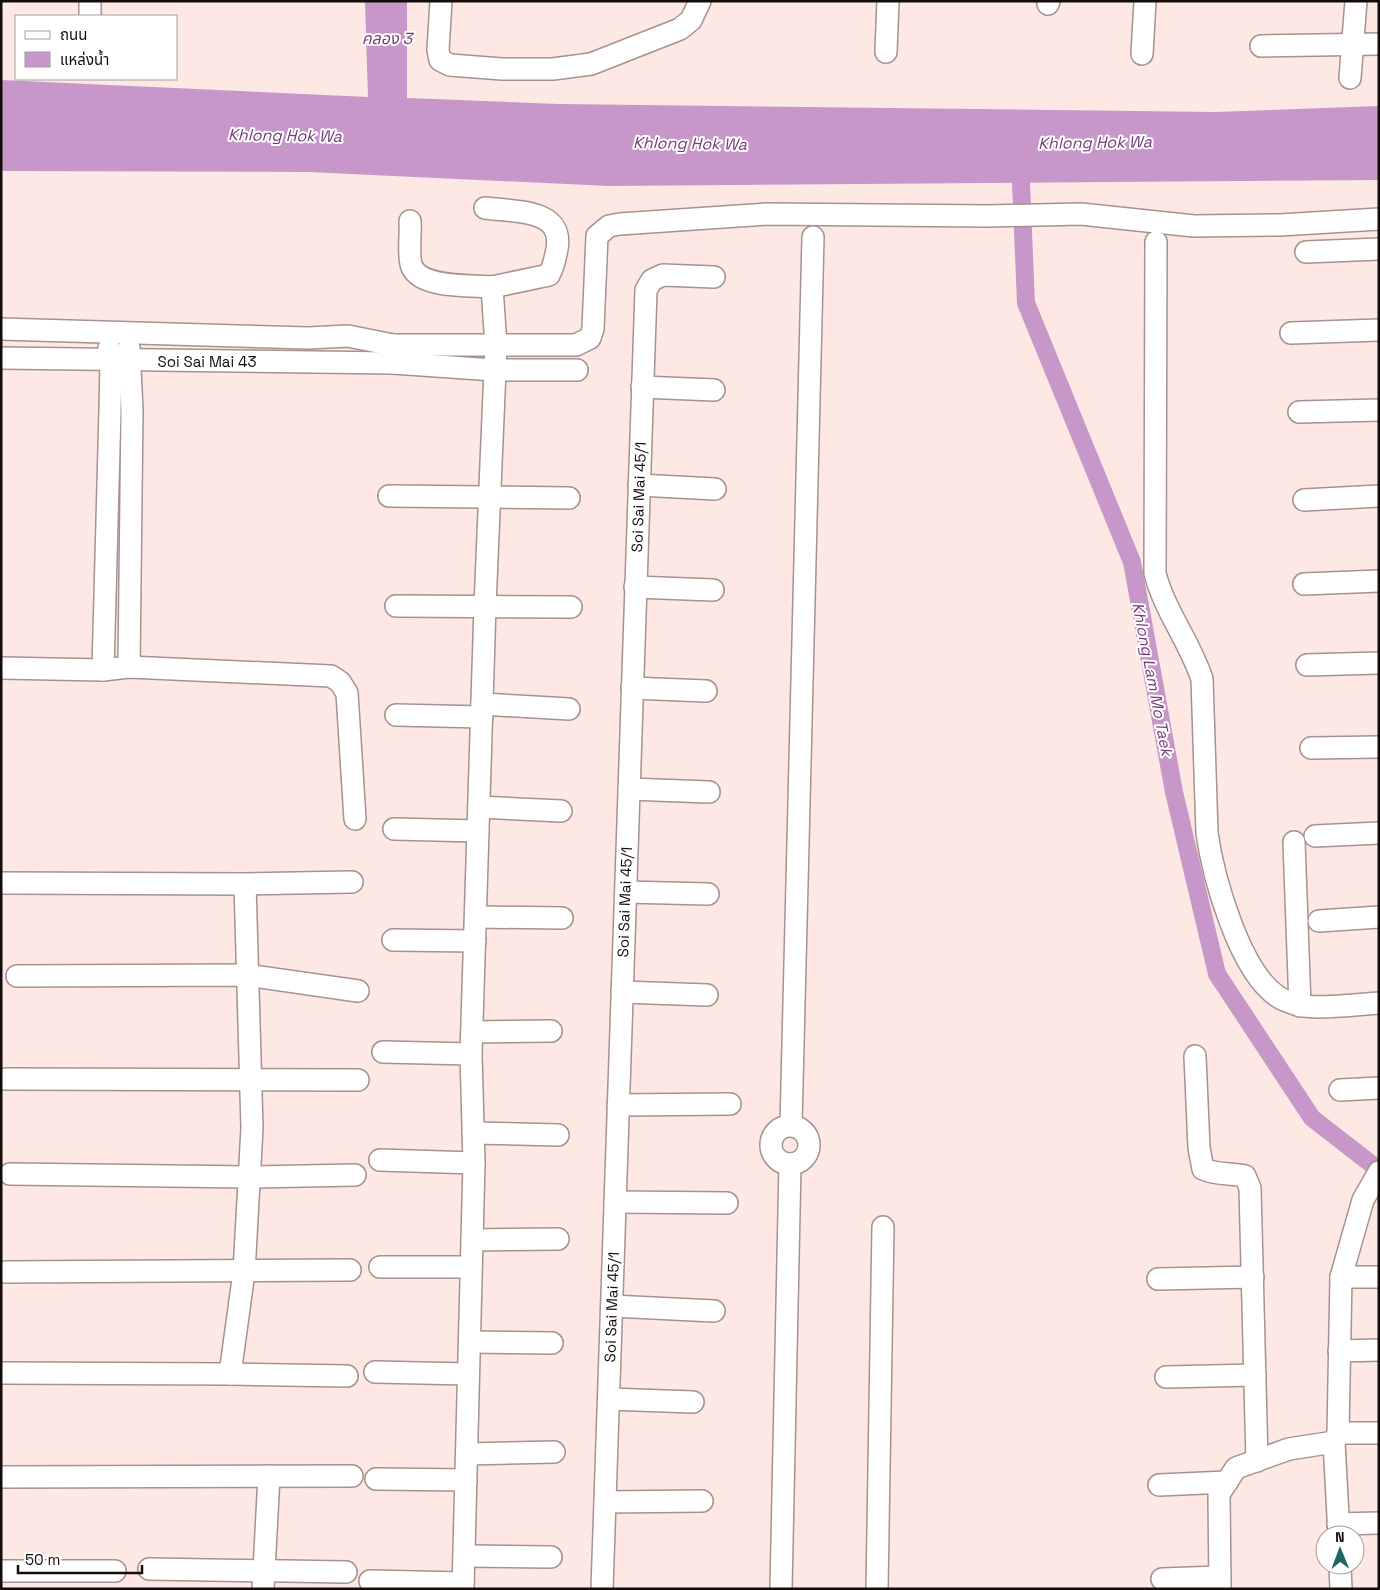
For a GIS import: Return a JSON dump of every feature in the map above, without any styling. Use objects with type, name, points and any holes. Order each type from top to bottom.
[{"type":"street","points":[[90,1],[90,15]]},
{"type":"street","points":[[441,1],[438,50],[440,60],[450,66],[502,70],[553,69],[591,64],[680,29],[691,20],[700,1]]},
{"type":"street","points":[[886,52],[888,1]]},
{"type":"street","points":[[1142,54],[1145,1]]},
{"type":"street","points":[[1350,78],[1351,45],[1356,1]]},
{"type":"street","points":[[1261,46],[1379,44]]},
{"type":"street","points":[[410,222],[411,264],[415,274],[431,282],[492,287],[549,275],[553,267],[557,231],[550,220],[540,216],[485,208]]},
{"type":"street","points":[[393,354],[496,346],[576,345],[590,338],[593,329],[597,236],[609,226],[729,215],[767,214],[989,216],[1081,214],[1194,226],[1280,225],[1379,219]]},
{"type":"street","points":[[781,1589],[790,1164],[783,1163],[773,1154],[771,1141],[778,1130],[791,1125],[813,237]]},
{"type":"street","points":[[1156,242],[1155,572],[1159,588],[1197,662],[1202,679],[1207,832],[1210,852],[1225,909],[1241,947],[1261,980],[1277,996],[1300,1006],[1379,1004]]},
{"type":"street","points":[[1306,252],[1379,249]]},
{"type":"street","name":"Soi Sai Mai 45/1","points":[[602,1589],[646,290],[652,280],[663,275],[714,277]]},
{"type":"street","points":[[370,1581],[463,1586],[474,1163],[471,1054],[474,941],[496,346],[492,287]]},
{"type":"street","points":[[1,329],[308,338],[348,336],[393,354],[494,370],[577,370]]},
{"type":"street","points":[[1291,333],[1379,330]]},
{"type":"street","points":[[106,332],[120,361],[132,410],[129,667]]},
{"type":"street","points":[[103,670],[110,410],[120,361],[129,332]]},
{"type":"street","name":"Soi Sai Mai 43","points":[[1,358],[120,361],[393,354]]},
{"type":"street","points":[[642,387],[714,390]]},
{"type":"street","points":[[110,410],[132,410]]},
{"type":"street","points":[[1299,412],[1379,410]]},
{"type":"street","points":[[639,486],[714,488]]},
{"type":"street","points":[[389,496],[569,498]]},
{"type":"street","points":[[1304,500],[1379,496]]},
{"type":"street","points":[[1304,584],[1379,581]]},
{"type":"street","points":[[636,587],[713,590]]},
{"type":"street","points":[[396,606],[571,607]]},
{"type":"street","points":[[1307,665],[1379,663]]},
{"type":"street","points":[[1,668],[103,670],[129,667],[331,676],[340,682],[347,693],[355,819]]},
{"type":"street","points":[[632,688],[706,691]]},
{"type":"street","points":[[396,715],[569,709]]},
{"type":"street","points":[[1311,748],[1379,747]]},
{"type":"street","points":[[629,789],[709,792]]},
{"type":"street","points":[[479,807],[561,810]]},
{"type":"street","points":[[394,829],[478,830]]},
{"type":"street","points":[[1315,836],[1379,834]]},
{"type":"street","points":[[1294,842],[1300,1006]]},
{"type":"street","points":[[1,883],[244,884],[352,882]]},
{"type":"street","points":[[230,1374],[244,1272],[250,1177],[252,1082],[246,975],[244,884]]},
{"type":"street","points":[[626,892],[708,894]]},
{"type":"street","points":[[476,917],[562,918]]},
{"type":"street","points":[[1320,921],[1379,918]]},
{"type":"street","points":[[393,940],[474,941]]},
{"type":"street","points":[[17,976],[246,975],[358,991]]},
{"type":"street","points":[[622,992],[707,995]]},
{"type":"street","points":[[472,1032],[551,1031]]},
{"type":"street","points":[[383,1052],[471,1054]]},
{"type":"street","points":[[1196,1056],[1200,1159],[1203,1169],[1215,1174],[1233,1173],[1245,1176],[1250,1188],[1254,1277],[1257,1461]]},
{"type":"street","points":[[6,1079],[252,1082],[358,1080]]},
{"type":"street","points":[[1340,1090],[1379,1088]]},
{"type":"street","points":[[618,1105],[730,1104]]},
{"type":"street","points":[[473,1133],[558,1135]]},
{"type":"street","points":[[380,1160],[474,1163]]},
{"type":"street","points":[[1338,1525],[1336,1438],[1341,1277],[1363,1200],[1379,1172]]},
{"type":"street","points":[[10,1174],[250,1177],[355,1176]]},
{"type":"street","points":[[615,1202],[727,1203]]},
{"type":"street","points":[[877,1589],[883,1227]]},
{"type":"street","points":[[472,1240],[558,1238]]},
{"type":"street","points":[[380,1267],[471,1267]]},
{"type":"street","points":[[6,1272],[350,1270]]},
{"type":"street","points":[[1158,1279],[1254,1277]]},
{"type":"street","points":[[1341,1277],[1379,1278]]},
{"type":"street","points":[[612,1306],[714,1310]]},
{"type":"street","points":[[470,1342],[552,1343]]},
{"type":"street","points":[[1339,1351],[1379,1350]]},
{"type":"street","points":[[375,1372],[468,1374]]},
{"type":"street","points":[[1,1373],[347,1376]]},
{"type":"street","points":[[1166,1377],[1255,1375]]},
{"type":"street","points":[[609,1399],[693,1402]]},
{"type":"street","points":[[1162,1580],[1220,1583],[1219,1494],[1236,1468],[1289,1449],[1336,1438],[1379,1433]]},
{"type":"street","points":[[467,1454],[554,1452]]},
{"type":"street","points":[[263,1580],[269,1476]]},
{"type":"street","points":[[1,1477],[352,1476]]},
{"type":"street","points":[[376,1479],[466,1480]]},
{"type":"street","points":[[1159,1485],[1227,1482]]},
{"type":"street","points":[[605,1502],[702,1501]]},
{"type":"street","points":[[1365,1525],[1379,1523]]},
{"type":"street","points":[[464,1556],[551,1557]]},
{"type":"street","points":[[148,1569],[263,1580],[346,1572]]},
{"type":"street","points":[[1,1571],[116,1571]]},
{"type":"street","points":[[1340,1575],[1341,1589]]},
{"type":"water","points":[[365,1],[407,1],[407,98],[559,104],[1214,112],[1379,106],[1379,180],[609,186],[309,172],[1,171],[1,80],[368,97]]},
{"type":"waterway","name":"Khlong Lam Mo Taek","points":[[1020,159],[1026,303],[1132,562],[1174,792],[1217,974],[1312,1118],[1379,1170]]},
{"type":"water label","name":"คลอง 3","points":[[387,38]]},
{"type":"water label","name":"Khlong Hok Wa","points":[[285,135]]},
{"type":"water label","name":"Khlong Hok Wa","points":[[1095,142]]},
{"type":"water label","name":"Khlong Hok Wa","points":[[690,143]]}]
